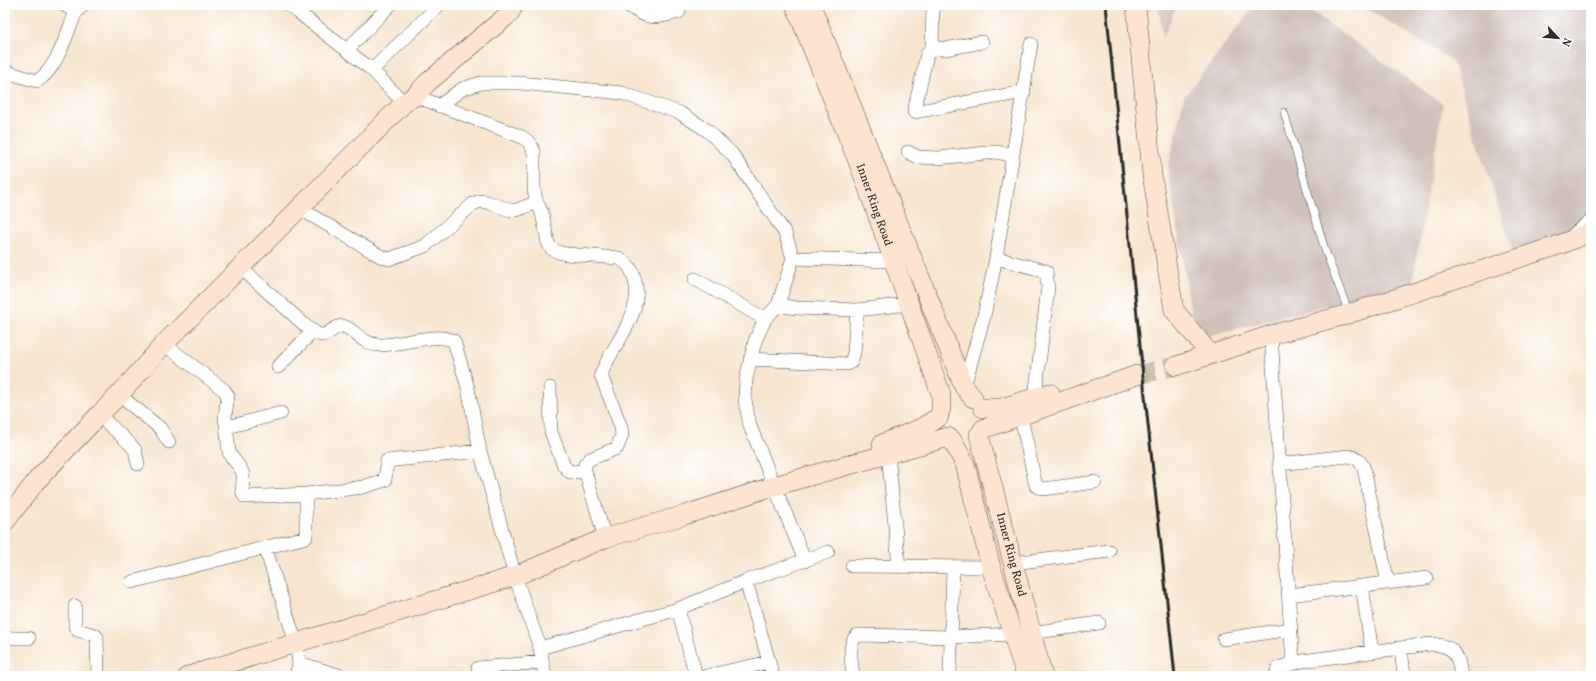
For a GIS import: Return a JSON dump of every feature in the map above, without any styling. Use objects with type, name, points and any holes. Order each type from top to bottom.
[{"type":"street","points":[[5,70],[37,81],[44,77],[53,65],[80,8],[64,5]]},
{"type":"street","points":[[289,5],[410,100],[439,106],[522,137],[530,143],[534,152],[534,190],[542,213],[548,242],[551,248],[566,254],[619,258],[626,262],[629,266],[636,282],[636,301],[629,324],[604,366],[601,375],[621,427],[622,435],[616,448],[590,459],[585,464],[585,471],[605,538]]},
{"type":"street","points":[[346,50],[390,5]]},
{"type":"street","points":[[372,70],[438,5]]},
{"type":"street","points":[[5,522],[37,480],[119,395],[164,344],[299,208],[427,83],[509,14],[514,5]]},
{"type":"street","points":[[628,5],[638,14],[655,18],[679,12]]},
{"type":"street","name":"Inner Ring Road","points":[[795,5],[861,169],[894,261],[941,394],[940,413]]},
{"type":"street","name":"Inner Ring Road","points":[[811,5],[974,398]]},
{"type":"street","points":[[933,5],[932,47],[927,54],[914,112],[1024,92]]},
{"type":"street","points":[[1136,5],[1152,175],[1174,310],[1206,348]]},
{"type":"street","points":[[932,47],[945,49],[982,42]]},
{"type":"street","points":[[981,432],[986,415],[974,398],[984,316],[996,258],[1031,44]]},
{"type":"street","points":[[439,106],[462,89],[481,83],[520,83],[622,93],[680,113],[708,131],[732,154],[785,233],[793,258],[778,305],[766,320],[755,341],[746,379],[745,400],[750,426],[780,484],[805,561]]},
{"type":"street","points":[[908,152],[918,157],[938,158],[996,152],[1012,155]]},
{"type":"street","points":[[299,208],[380,256],[389,259],[425,246],[474,204],[480,201],[517,210],[537,202]]},
{"type":"street","points":[[1559,246],[1591,220]]},
{"type":"street","points":[[1347,314],[1206,348],[1170,363],[1347,314],[1559,246],[1591,232]]},
{"type":"street","points":[[793,258],[894,261]]},
{"type":"street","points":[[996,258],[1046,271],[1048,287],[1035,398]]},
{"type":"street","points":[[240,267],[313,331],[320,335],[326,334],[338,326],[344,326],[364,342],[380,345],[429,339],[450,339],[454,341],[468,388],[480,451],[515,576],[540,648],[545,676]]},
{"type":"street","points":[[695,279],[766,320]]},
{"type":"street","points":[[778,305],[796,308],[857,310],[909,304]]},
{"type":"street","points":[[750,359],[847,364],[851,362],[854,353],[857,310]]},
{"type":"street","points":[[278,367],[313,331]]},
{"type":"street","points":[[1271,335],[1293,664]]},
{"type":"street","points":[[164,344],[224,390],[228,396],[225,416],[231,458],[243,473],[244,496],[252,498],[306,494],[363,487],[384,480],[388,461],[480,451]]},
{"type":"street","points":[[780,484],[921,428],[940,413],[945,403],[951,398],[959,395],[966,395],[1001,408],[1134,371],[981,432],[968,442],[960,442],[950,439],[943,432],[940,425],[940,413]]},
{"type":"street","points":[[550,388],[550,432],[564,466],[570,472],[585,471]]},
{"type":"street","points":[[119,395],[160,428],[169,442]]},
{"type":"street","points":[[227,428],[280,413]]},
{"type":"street","points":[[99,415],[135,450],[138,464]]},
{"type":"street","points":[[1021,416],[1036,486],[1044,489],[1095,482]]},
{"type":"street","name":"Inner Ring Road","points":[[981,432],[1013,563],[1026,676]]},
{"type":"street","points":[[188,676],[515,576],[605,538],[685,515],[780,484],[888,453],[950,439]]},
{"type":"street","name":"Inner Ring Road","points":[[950,439],[965,464],[991,567],[1043,676]]},
{"type":"street","points":[[888,453],[899,567]]},
{"type":"street","points":[[1280,464],[1348,456],[1359,460],[1364,469],[1388,583]]},
{"type":"street","points":[[132,582],[265,547],[306,538],[306,494]]},
{"type":"street","points":[[265,547],[296,643],[298,670],[341,676]]},
{"type":"street","points":[[1013,563],[1109,551]]},
{"type":"street","points":[[540,648],[678,609],[746,581],[828,552]]},
{"type":"street","points":[[852,566],[991,567]]},
{"type":"street","points":[[950,676],[954,567]]},
{"type":"street","points":[[1289,595],[1427,578]]},
{"type":"street","points":[[746,581],[773,676]]},
{"type":"street","points":[[1362,586],[1372,652]]},
{"type":"street","points":[[75,606],[75,627],[77,630],[95,635],[97,637],[98,676]]},
{"type":"street","points":[[678,609],[696,676]]},
{"type":"street","points":[[853,676],[851,644],[853,638],[857,635],[951,636],[1022,633],[1099,623]]},
{"type":"street","points":[[1224,639],[1291,629]]},
{"type":"street","points":[[5,638],[29,638]]},
{"type":"street","points":[[1276,676],[1278,668],[1293,664],[1431,644],[1446,646],[1455,652],[1460,663],[1461,676]]},
{"type":"street","points":[[1400,648],[1404,676]]},
{"type":"street","points":[[478,668],[542,662]]},
{"type":"street","points":[[706,676],[769,662]]},
{"type":"lane","points":[[1284,112],[1325,250],[1347,314]]},
{"type":"shaded area","points":[[1158,5],[1177,5],[1163,38]]},
{"type":"shaded area","points":[[1255,5],[1302,5],[1443,104],[1412,285],[1195,339],[1168,169],[1184,97]]},
{"type":"shaded area","points":[[1360,5],[1591,5],[1591,217],[1515,260],[1452,60]]},
{"type":"tunnel","points":[[1137,375],[1176,366]]},
{"type":"railway","points":[[1106,5],[1145,396],[1175,676]]}]
